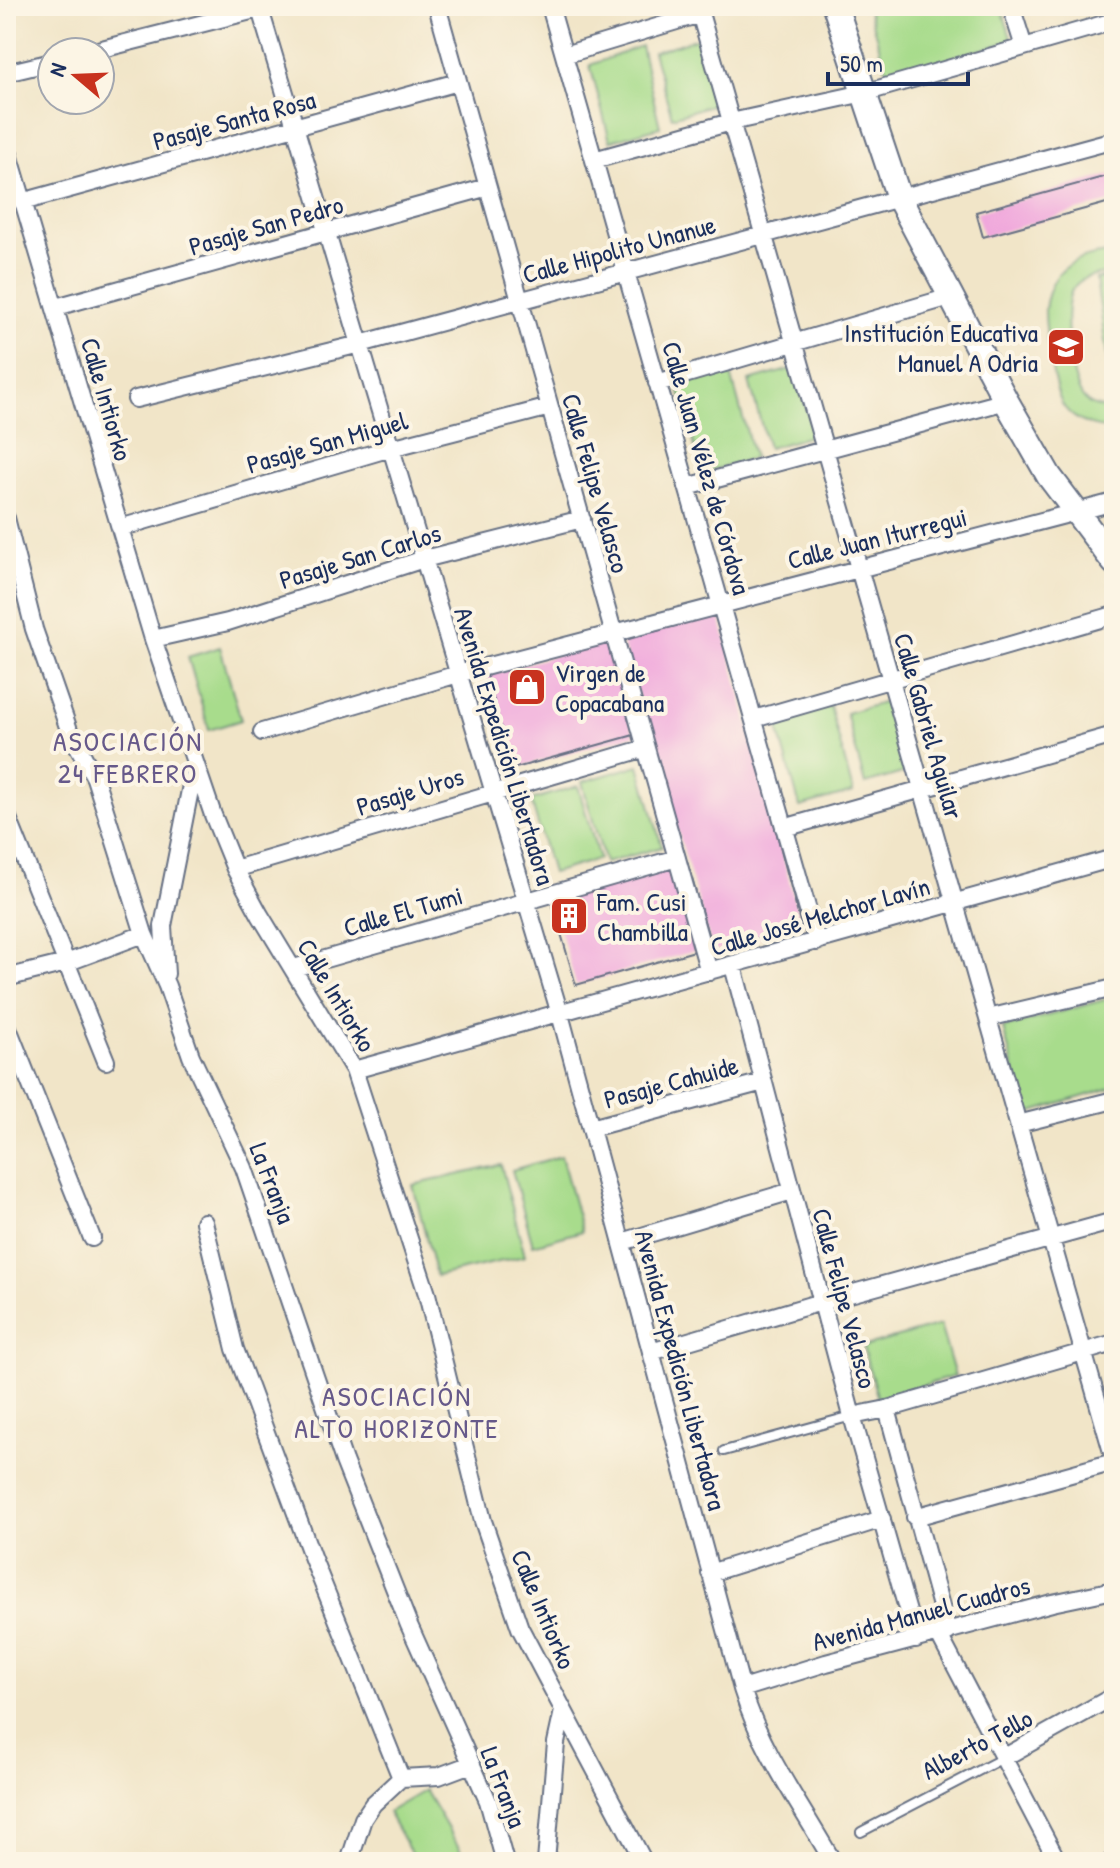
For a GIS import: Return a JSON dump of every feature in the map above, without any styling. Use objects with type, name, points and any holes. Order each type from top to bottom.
[{"type":"street","name":"Calle Felipe Velasco","points":[[437,6],[709,972]]},
{"type":"street","name":"Calle Juan Vélez de Córdova","points":[[550,6],[817,942]]},
{"type":"street","points":[[835,6],[899,198],[1049,476],[1114,562]]},
{"type":"street","points":[[1011,6],[1024,47]]},
{"type":"street","points":[[116,45],[263,7]]},
{"type":"street","name":"Avenida Expedición Libertadora","points":[[263,7],[295,128],[560,1014],[742,1689],[767,1752],[833,1862]]},
{"type":"street","points":[[564,55],[699,10]]},
{"type":"street","name":"Calle Gabriel Aguilar","points":[[699,10],[1114,1460]]},
{"type":"street","points":[[594,160],[731,122],[864,93],[1114,21]]},
{"type":"street","points":[[6,73],[36,66]]},
{"type":"street","name":"Pasaje Santa Rosa","points":[[22,202],[458,82]]},
{"type":"street","name":"Calle Hipolito Unanue","points":[[136,399],[360,344],[1114,140]]},
{"type":"street","name":"Calle Intiorko","points":[[6,144],[153,639],[195,763],[235,869],[354,1070],[427,1294],[483,1521],[520,1628],[644,1862]]},
{"type":"street","name":"Pasaje San Pedro","points":[[56,307],[488,187]]},
{"type":"street","points":[[657,383],[950,297]]},
{"type":"street","points":[[687,487],[1006,401]]},
{"type":"street","name":"Pasaje San Miguel","points":[[120,528],[391,448],[550,407]]},
{"type":"street","name":"Calle Juan Iturregui","points":[[262,732],[458,674],[1114,502]]},
{"type":"street","name":"La Franja","points":[[6,518],[34,629],[69,730],[95,778],[144,934],[167,986],[191,1056],[244,1168],[344,1461],[409,1625],[488,1801],[505,1862]]},
{"type":"street","name":"Pasaje San Carlos","points":[[153,639],[228,622],[424,559],[582,519]]},
{"type":"street","points":[[754,719],[1114,615]]},
{"type":"street","points":[[784,828],[1114,735]]},
{"type":"street","name":"Pasaje Uros","points":[[235,869],[646,748]]},
{"type":"street","points":[[167,986],[163,926],[195,763]]},
{"type":"street","points":[[6,813],[106,1061]]},
{"type":"street","name":"Calle El Tumi","points":[[294,968],[677,858]]},
{"type":"street","name":"Calle José Melchor Lavín","points":[[354,1070],[1114,858]]},
{"type":"street","points":[[6,978],[66,963],[144,934]]},
{"type":"street","name":"Calle Felipe Velasco","points":[[733,966],[821,1302],[916,1640]]},
{"type":"street","points":[[988,1018],[1114,988]]},
{"type":"street","points":[[6,1023],[92,1238]]},
{"type":"street","name":"Pasaje Cahuide","points":[[591,1128],[763,1082]]},
{"type":"street","points":[[1018,1124],[1114,1100]]},
{"type":"street","points":[[622,1242],[792,1191]]},
{"type":"street","points":[[651,1352],[1114,1221]]},
{"type":"street","points":[[204,1222],[235,1349],[313,1559],[401,1778]]},
{"type":"street","points":[[852,1416],[887,1409],[1114,1343]]},
{"type":"street","name":"Calle Felipe Velasco","points":[[887,1409],[943,1634],[1058,1862]]},
{"type":"street","points":[[915,1517],[1114,1460]]},
{"type":"street","points":[[710,1573],[882,1519]]},
{"type":"street","name":"Avenida Manuel Cuadros","points":[[742,1689],[826,1663],[1052,1603],[1114,1590]]},
{"type":"street","name":"Alberto Tello","points":[[1003,1758],[1114,1696]]},
{"type":"street","name":"La Franja","points":[[546,1862],[556,1743],[563,1711]]},
{"type":"street","points":[[349,1862],[363,1819],[373,1804],[401,1778],[439,1776],[471,1764]]},
{"type":"lane","points":[[724,1451],[852,1416]]},
{"type":"lane","name":"Alberto Tello","points":[[861,1832],[1003,1758]]},
{"type":"green space","points":[[867,6],[1001,6],[1012,41],[888,76]]},
{"type":"green space","points":[[698,38],[717,103],[672,117],[653,52]]},
{"type":"green space","points":[[641,46],[660,127],[610,141],[590,65]]},
{"type":"green space","points":[[1114,252],[1114,273],[1087,278],[1074,287],[1067,326],[1071,362],[1080,392],[1092,405],[1114,408],[1114,429],[1086,424],[1064,407],[1053,375],[1045,310],[1051,287],[1064,269],[1084,258]]},
{"type":"green space","points":[[1114,277],[1114,404],[1096,279]]},
{"type":"green space","points":[[795,368],[814,435],[768,448],[749,381]]},
{"type":"green space","points":[[730,371],[754,458],[702,473],[678,385]]},
{"type":"green space","points":[[220,647],[241,720],[209,730],[188,657]]},
{"type":"green space","points":[[890,701],[909,771],[865,784],[846,713]]},
{"type":"green space","points":[[830,706],[853,792],[800,807],[776,721]]},
{"type":"green space","points":[[639,765],[662,847],[605,863],[582,782]]},
{"type":"green space","points":[[578,786],[599,859],[552,873],[531,800]]},
{"type":"green space","points":[[1114,997],[1114,1087],[1026,1114],[1003,1028]]},
{"type":"green space","points":[[561,1156],[582,1231],[533,1245],[512,1170]]},
{"type":"green space","points":[[501,1165],[525,1256],[436,1276],[413,1185]]},
{"type":"green space","points":[[940,1325],[955,1376],[878,1399],[863,1347]]},
{"type":"green space","points":[[425,1790],[464,1856],[453,1862],[416,1862],[388,1812]]},
{"type":"building","points":[[1114,174],[1114,201],[983,237],[976,212]]},
{"type":"building","points":[[719,613],[801,926],[713,951],[622,641]]},
{"type":"building","points":[[609,640],[634,735],[512,769],[487,675]]},
{"type":"building","points":[[672,864],[698,950],[576,985],[551,899]]},
{"type":"place","name":"Institución Educativa Manuel A Odria","points":[[1066,347]]},
{"type":"place","name":"Virgen de Copacabana","points":[[527,687]]},
{"type":"place","name":"Fam. Cusi Chambilla","points":[[569,916]]},
{"type":"district","name":"ASOCIACIÓN 24 FEBRERO","points":[[128,757]]},
{"type":"district","name":"ASOCIACIÓN ALTO HORIZONTE","points":[[397,1412]]}]
